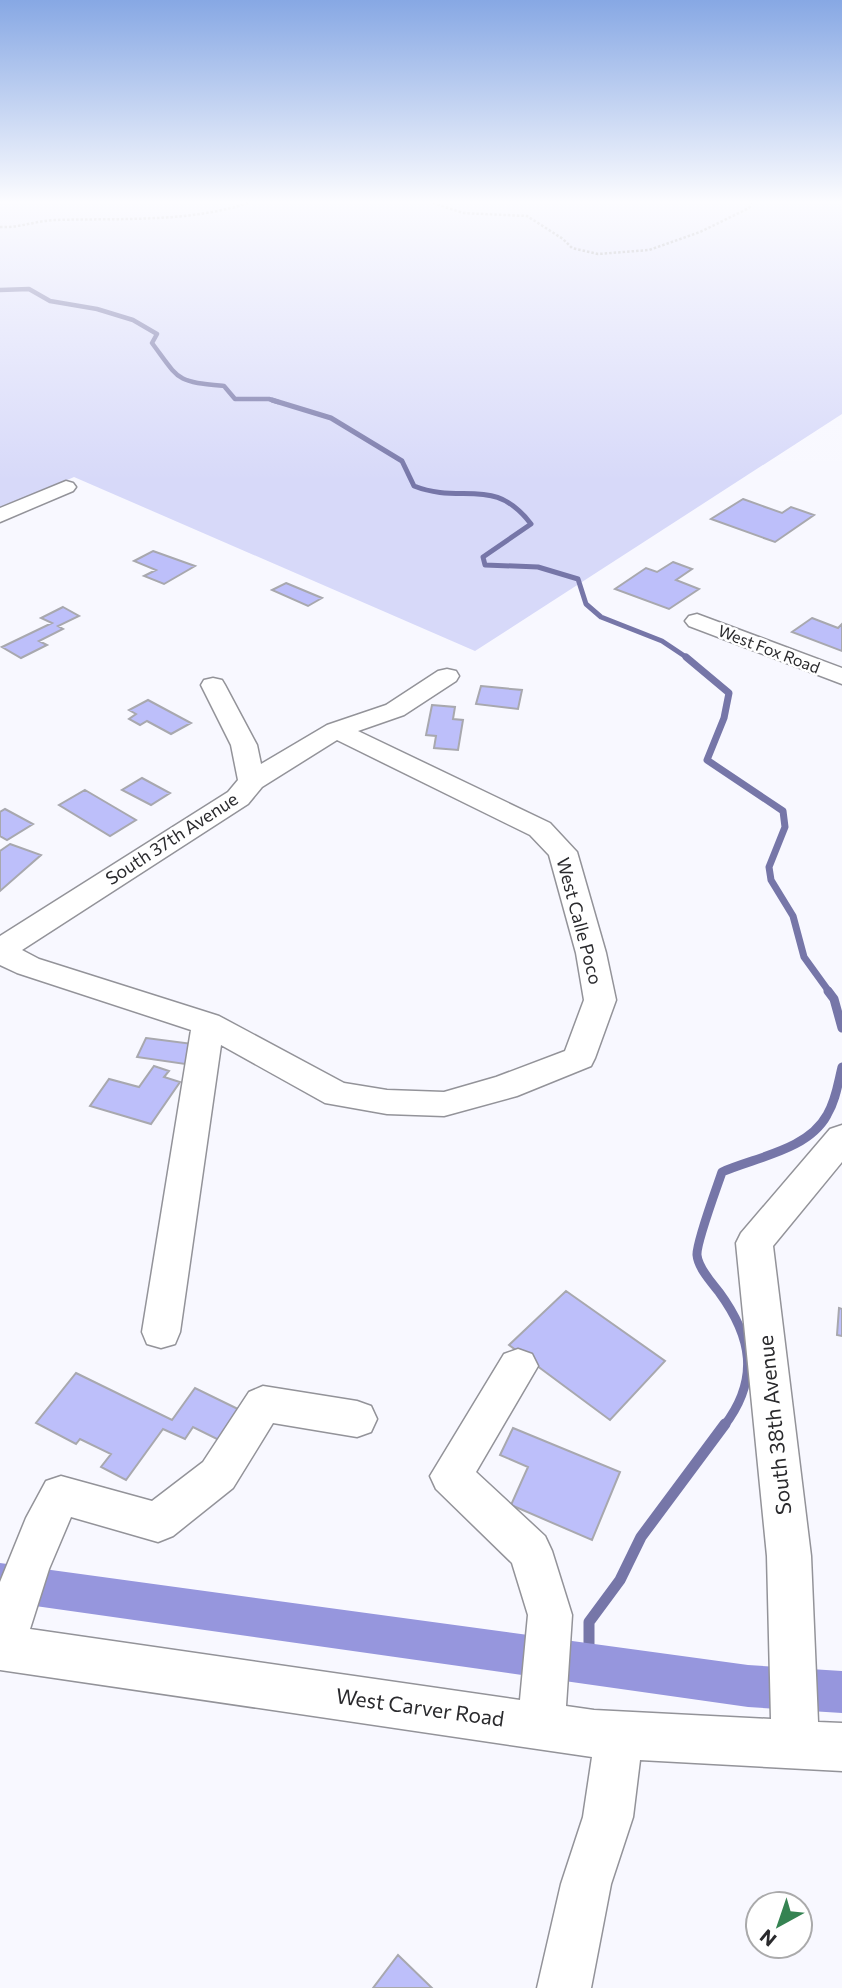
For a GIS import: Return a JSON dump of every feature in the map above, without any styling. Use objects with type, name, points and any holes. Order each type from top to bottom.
[{"type":"street","points":[[0,516],[66,487]]},
{"type":"street","name":"West Fox Road","points":[[696,621],[842,677]]},
{"type":"street","points":[[252,781],[336,730],[395,710],[447,676]]},
{"type":"street","name":"South 37th Avenue","points":[[0,951],[238,798],[252,781],[244,745],[213,685]]},
{"type":"street","name":"West Calle Poco","points":[[208,1024],[337,1094],[387,1102],[444,1104],[505,1087],[579,1058],[600,1000],[591,953],[563,852],[540,829],[336,730]]},
{"type":"street","points":[[0,951],[28,965],[208,1024],[160,1332]]},
{"type":"street","name":"South 38th Avenue","points":[[794,1733],[784,1492],[754,1242],[842,1138]]},
{"type":"street","points":[[517,1366],[451,1476],[530,1551],[550,1615],[543,1709]]},
{"type":"street","points":[[1,1647],[39,1533],[61,1495],[158,1522],[218,1475],[263,1404],[357,1419]]},
{"type":"street","name":"West Carver Road","points":[[1,1647],[543,1709],[619,1735],[794,1733],[842,1747]]},
{"type":"street","points":[[564,1988],[586,1884],[608,1816],[619,1735]]},
{"type":"shaded area","points":[[0,296],[842,296],[842,414],[475,651],[74,477],[0,510]]},
{"type":"building","points":[[743,499],[782,513],[791,507],[814,515],[775,542],[711,519]]},
{"type":"building","points":[[153,551],[195,566],[164,584],[144,576],[156,570],[134,561]]},
{"type":"building","points":[[673,562],[692,569],[676,580],[699,589],[669,609],[615,589],[646,568],[657,572]]},
{"type":"building","points":[[286,583],[322,598],[308,606],[272,590]]},
{"type":"building","points":[[63,607],[79,616],[58,626],[63,629],[39,641],[47,645],[21,658],[2,647],[52,623],[41,618]]},
{"type":"building","points":[[812,618],[838,628],[842,624],[842,651],[792,632]]},
{"type":"building","points":[[481,686],[522,690],[518,709],[476,704]]},
{"type":"building","points":[[148,700],[191,723],[171,734],[147,721],[140,725],[129,719],[136,714],[129,710]]},
{"type":"building","points":[[432,705],[455,707],[453,719],[463,720],[458,750],[434,748],[436,736],[426,735]]},
{"type":"building","points":[[142,778],[170,793],[151,805],[122,790]]},
{"type":"building","points":[[85,790],[136,820],[110,836],[59,805]]},
{"type":"building","points":[[5,809],[33,824],[7,840],[0,836],[0,812]]},
{"type":"building","points":[[10,844],[41,855],[0,891],[0,851]]},
{"type":"building","points":[[146,1038],[193,1044],[185,1064],[137,1057]]},
{"type":"building","points":[[154,1066],[169,1071],[164,1077],[180,1082],[151,1124],[90,1106],[109,1079],[139,1087]]},
{"type":"building","points":[[566,1291],[665,1361],[610,1420],[509,1345]]},
{"type":"building","points":[[839,1308],[842,1309],[842,1336],[837,1335]]},
{"type":"building","points":[[76,1373],[172,1420],[195,1388],[244,1412],[223,1442],[193,1427],[185,1439],[163,1429],[126,1480],[101,1467],[111,1454],[80,1439],[76,1444],[36,1423]]},
{"type":"building","points":[[513,1428],[620,1472],[592,1540],[511,1505],[528,1467],[500,1455]]},
{"type":"building","points":[[398,1955],[432,1988],[373,1988]]},
{"type":"waterway","points":[[41,296],[50,301],[97,309],[133,320],[157,334],[152,343],[180,377],[196,383],[224,386],[235,399],[272,400]]},
{"type":"waterway","points":[[272,400],[331,418],[402,461],[414,486],[447,493],[490,495],[504,500],[531,524],[483,557],[485,565],[538,567],[578,579],[586,604],[601,617],[662,641],[686,657]]},
{"type":"waterway","points":[[272,400],[278,402]]},
{"type":"waterway","points":[[686,657],[729,693],[724,718],[707,760],[783,811],[785,827],[769,867],[771,880],[793,916],[804,957],[830,993]]},
{"type":"waterway","points":[[828,991],[834,999],[842,1028]]},
{"type":"waterway","points":[[724,1426],[743,1392],[747,1358],[739,1325],[698,1260],[698,1249],[707,1215],[722,1172],[780,1151],[807,1137],[818,1127],[833,1103],[842,1067]]},
{"type":"waterway","points":[[589,1664],[589,1622],[620,1580],[641,1537],[725,1424]]},
{"type":"waterway","points":[[0,1582],[748,1686],[842,1692]]}]
